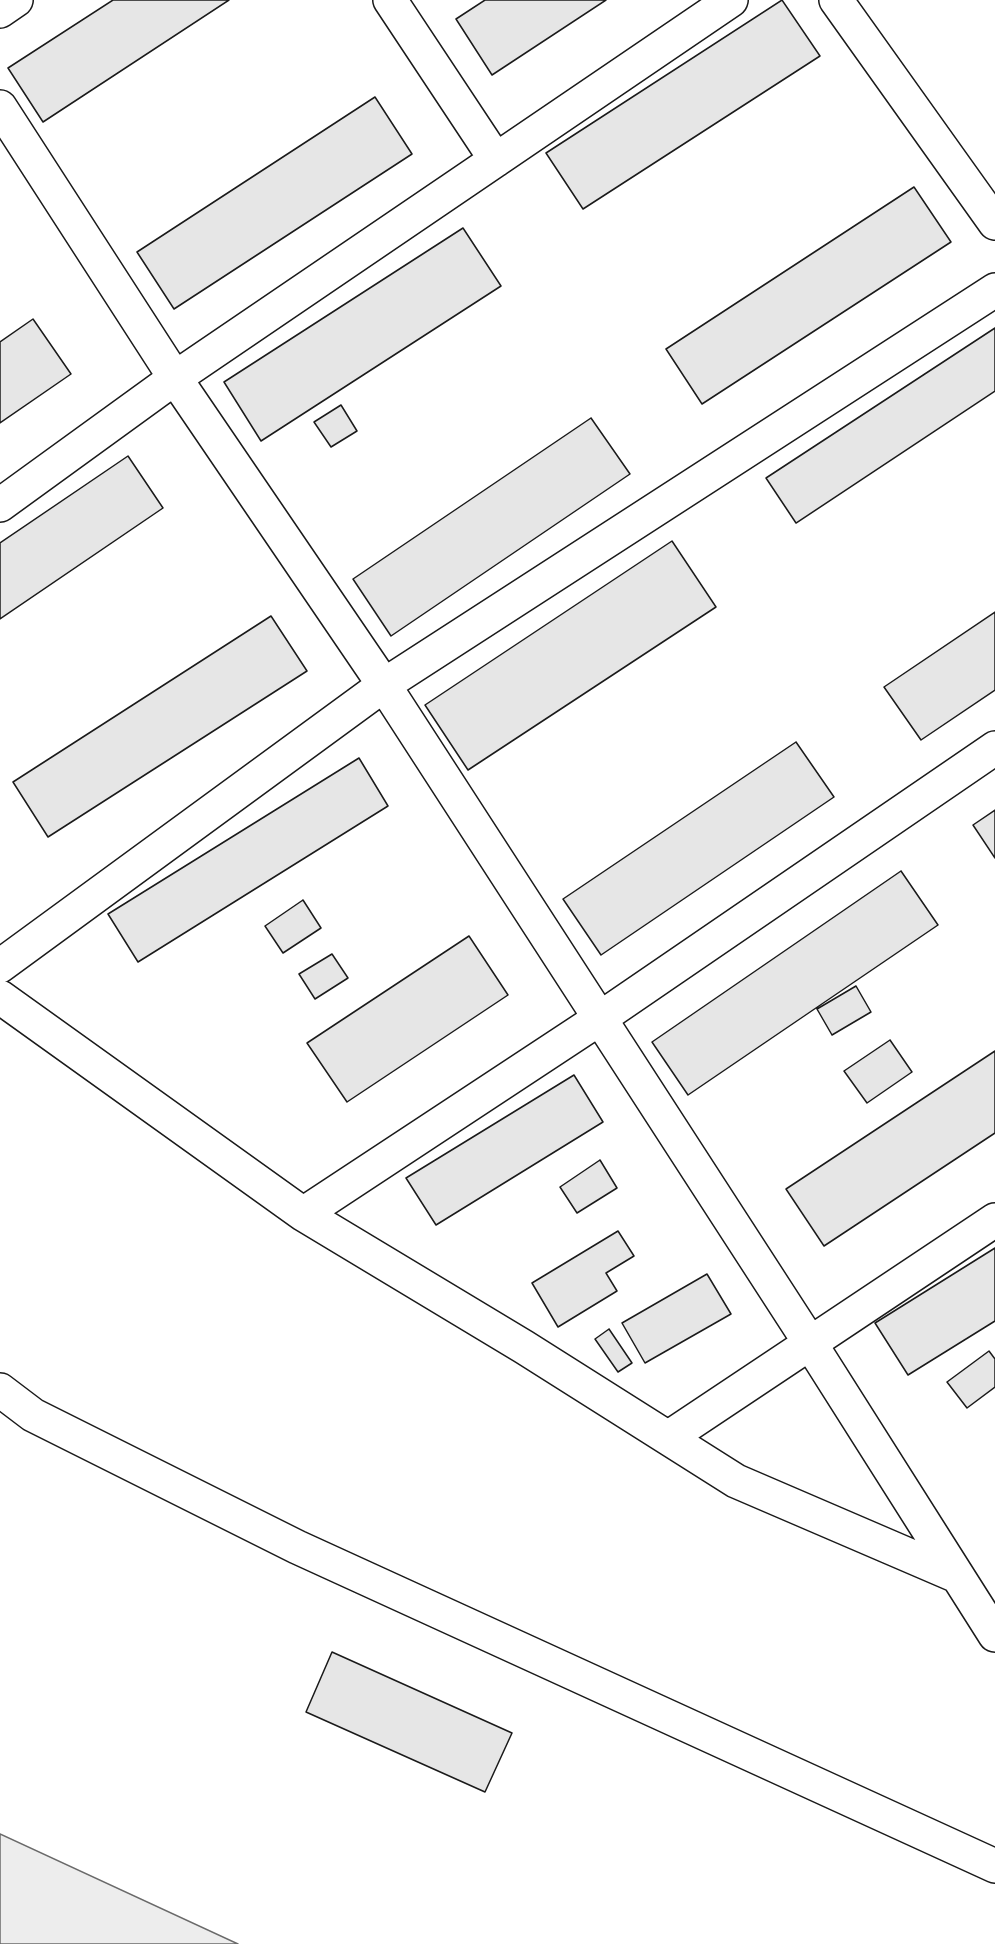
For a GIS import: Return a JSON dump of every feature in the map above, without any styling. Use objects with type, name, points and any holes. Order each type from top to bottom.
[{"type":"street","points":[[0,11],[16,0]]},
{"type":"street","points":[[390,0],[496,160]]},
{"type":"street","points":[[0,505],[175,378],[731,0]]},
{"type":"street","points":[[836,0],[995,223]]},
{"type":"street","points":[[0,107],[175,378],[384,685],[810,1343],[995,1635]]},
{"type":"street","points":[[0,966],[384,685],[995,290]]},
{"type":"street","points":[[303,1214],[599,1019],[995,748]]},
{"type":"street","points":[[0,997],[303,1214],[524,1347],[736,1481],[957,1576]]},
{"type":"street","points":[[668,1438],[995,1220]]},
{"type":"street","points":[[0,1390],[33,1415],[297,1547],[995,1866]]},
{"type":"shaded area","points":[[0,1834],[238,1944],[0,1944]]},
{"type":"building","points":[[113,0],[229,0],[43,122],[8,68]]},
{"type":"building","points":[[485,0],[606,0],[492,75],[456,19]]},
{"type":"building","points":[[782,0],[820,56],[583,209],[546,153]]},
{"type":"building","points":[[375,97],[412,154],[174,309],[137,252]]},
{"type":"building","points":[[914,187],[951,242],[702,404],[666,349]]},
{"type":"building","points":[[463,228],[501,286],[261,441],[224,382]]},
{"type":"building","points":[[33,319],[71,374],[0,423],[0,342]]},
{"type":"building","points":[[995,328],[995,391],[796,523],[766,478]]},
{"type":"building","points":[[341,405],[357,431],[331,447],[314,422]]},
{"type":"building","points":[[591,418],[630,474],[391,636],[353,579]]},
{"type":"building","points":[[128,456],[163,508],[0,619],[0,543]]},
{"type":"building","points":[[672,541],[716,607],[468,770],[425,705]]},
{"type":"building","points":[[995,612],[995,690],[921,740],[884,687]]},
{"type":"building","points":[[271,616],[307,671],[48,837],[13,782]]},
{"type":"building","points":[[796,742],[834,797],[601,955],[563,899]]},
{"type":"building","points":[[359,758],[388,806],[138,962],[108,914]]},
{"type":"building","points":[[995,810],[995,858],[973,825]]},
{"type":"building","points":[[901,871],[938,925],[688,1095],[652,1042]]},
{"type":"building","points":[[303,900],[321,928],[283,953],[265,926]]},
{"type":"building","points":[[469,936],[508,995],[347,1102],[307,1043]]},
{"type":"building","points":[[332,954],[348,978],[315,999],[299,974]]},
{"type":"building","points":[[856,986],[871,1012],[832,1035],[817,1009]]},
{"type":"building","points":[[890,1040],[912,1072],[867,1103],[844,1071]]},
{"type":"building","points":[[995,1051],[995,1133],[824,1246],[786,1189]]},
{"type":"building","points":[[574,1075],[603,1122],[436,1225],[406,1178]]},
{"type":"building","points":[[600,1160],[617,1188],[577,1213],[560,1187]]},
{"type":"building","points":[[618,1231],[634,1256],[606,1273],[617,1291],[558,1327],[532,1283]]},
{"type":"building","points":[[995,1248],[995,1321],[908,1375],[875,1323]]},
{"type":"building","points":[[707,1274],[731,1314],[645,1363],[622,1323]]},
{"type":"building","points":[[609,1329],[632,1363],[618,1372],[595,1339]]},
{"type":"building","points":[[989,1351],[995,1359],[995,1387],[967,1408],[947,1382]]},
{"type":"building","points":[[332,1652],[512,1733],[485,1792],[306,1712]]}]
